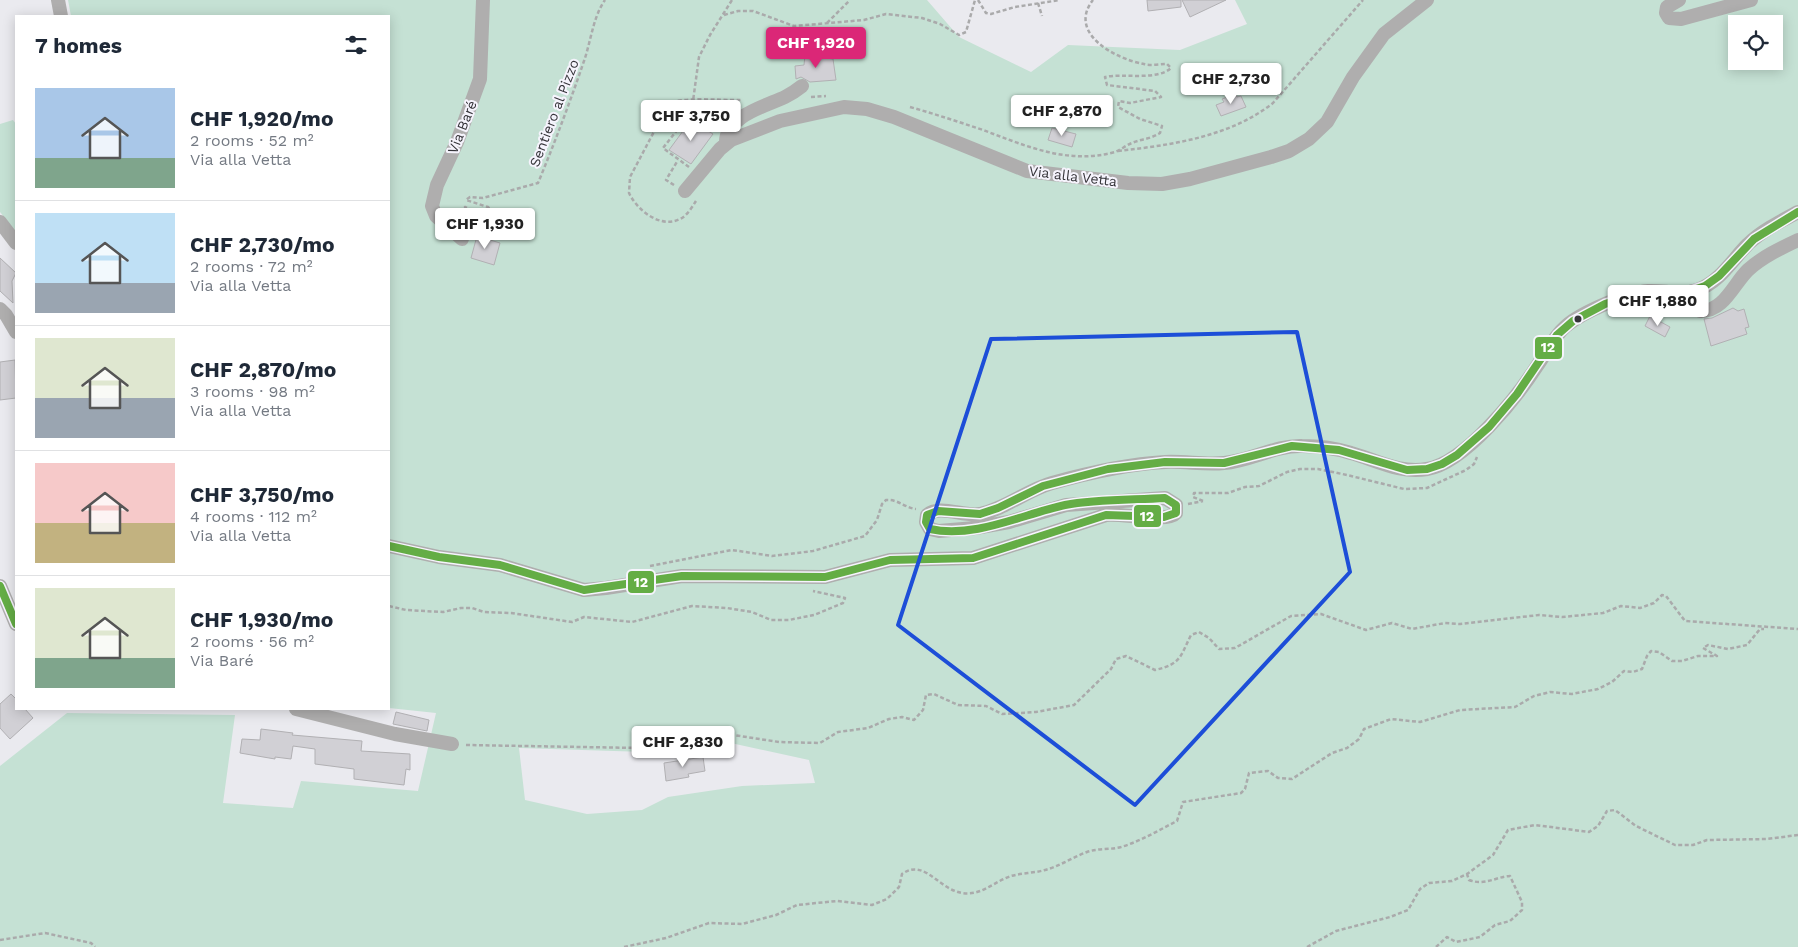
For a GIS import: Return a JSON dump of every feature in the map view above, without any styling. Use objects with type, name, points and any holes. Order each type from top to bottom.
[{"type":"street","points":[[58,0],[61,15]]},
{"type":"street","name":"Via Baré","points":[[465,234],[436,216],[432,206],[437,185],[457,142],[480,79],[483,0]]},
{"type":"street","name":"Via alla Vetta","points":[[685,191],[721,138],[830,109],[855,108],[894,117],[1027,171],[1128,183],[1162,184],[1190,179],[1271,157],[1289,151],[1310,140],[1331,116],[1353,77],[1384,34],[1427,0]]},
{"type":"street","points":[[1679,0],[1672,2],[1666,9],[1667,16],[1672,19],[1751,0]]},
{"type":"street","points":[[721,138],[748,113],[787,96],[803,92]]},
{"type":"street","points":[[390,546],[439,557],[500,565],[584,590],[682,576],[717,575],[808,578],[836,576],[896,560],[973,558],[1106,515],[1127,514],[1165,519],[1174,516],[1177,509],[1174,502],[1165,498],[1083,503],[1053,508],[1008,522],[940,531],[930,528],[926,522],[927,515],[932,512],[978,514],[993,510],[1039,487],[1154,463],[1225,463],[1294,446],[1340,450],[1403,470],[1434,468],[1453,459],[1512,400],[1538,366],[1553,340],[1567,324],[1590,312],[1636,293],[1652,291],[1690,292],[1715,280],[1757,236],[1798,212]]},
{"type":"street","points":[[0,222],[15,242]]},
{"type":"street","points":[[1690,292],[1692,304],[1697,309],[1704,311],[1711,309],[1729,294],[1749,269],[1763,258],[1798,240]]},
{"type":"street","points":[[0,309],[15,330]]},
{"type":"street","points":[[0,586],[15,622]]},
{"type":"street","points":[[300,710],[395,734],[452,744]]},
{"type":"path","name":"Sentiero al Pizzo","points":[[465,234],[475,233],[464,207],[486,217],[493,212],[488,208],[466,200],[470,197],[483,198],[538,183],[565,119],[589,46],[598,10],[605,0]]},
{"type":"path","points":[[664,150],[662,148],[671,135],[689,115],[693,101],[699,56],[732,0]]},
{"type":"path","points":[[826,24],[850,0]]},
{"type":"path","points":[[722,16],[738,11],[753,11],[794,26],[864,20],[886,14],[922,18],[940,24],[959,35],[966,32],[976,0]]},
{"type":"path","points":[[976,0],[986,13],[991,14],[1060,0]]},
{"type":"path","points":[[1093,0],[1086,9],[1084,19],[1091,35],[1104,48],[1127,60],[1146,65],[1167,64],[1171,68],[1167,72],[1138,77],[1118,74],[1105,77],[1107,85],[1155,91],[1161,97],[1130,103],[1119,101],[1118,106],[1140,119],[1162,126],[1160,134],[1153,138],[1130,143],[1117,151]]},
{"type":"path","points":[[906,106],[948,118],[1048,153],[1086,156],[1165,146],[1194,139],[1260,114],[1273,103],[1363,0]]},
{"type":"path","points":[[1038,3],[1042,16]]},
{"type":"path","points":[[803,92],[830,96]]},
{"type":"path","points":[[693,101],[746,99]]},
{"type":"path","points":[[689,115],[721,138]]},
{"type":"path","points":[[667,177],[678,160]]},
{"type":"path","points":[[1193,497],[1203,501]]},
{"type":"path","points":[[643,569],[672,561],[732,550],[772,556],[805,552],[865,536],[877,520],[882,504],[886,500],[899,501],[904,506],[917,509],[926,502],[932,512]]},
{"type":"path","points":[[390,606],[443,612],[460,608],[472,608],[484,612],[511,613],[572,622],[584,617],[632,622],[692,606],[728,608],[752,612],[771,620],[790,620],[814,614],[843,602],[845,598],[824,595],[807,589],[808,578]]},
{"type":"path","points":[[452,744],[640,748],[673,736],[714,732],[780,742],[820,743],[838,732],[868,728],[889,719],[902,717],[914,720],[923,710],[926,695],[934,694],[958,705],[986,706],[1002,714],[1036,712],[1074,705],[1111,669],[1116,659],[1126,656],[1155,670],[1172,666],[1180,659],[1191,635],[1199,632],[1209,638],[1219,649],[1235,648],[1291,616],[1321,614],[1366,630],[1392,623],[1412,630],[1445,623],[1460,624],[1539,616],[1562,617],[1603,613],[1621,606],[1640,608],[1654,602],[1662,595],[1666,596],[1685,621],[1798,629]]},
{"type":"path","points":[[624,947],[666,938],[710,923],[726,926],[742,924],[776,915],[797,905],[837,901],[872,905],[887,899],[899,887],[902,874],[910,868],[921,868],[950,890],[961,893],[977,892],[996,881],[1013,875],[1046,870],[1088,852],[1120,847],[1147,837],[1176,821],[1183,802],[1241,793],[1245,789],[1249,773],[1268,771],[1278,778],[1292,779],[1332,753],[1347,748],[1360,739],[1364,729],[1391,719],[1420,722],[1460,710],[1515,707],[1534,696],[1550,692],[1572,694],[1598,689],[1612,682],[1624,671],[1634,672],[1642,669],[1651,651],[1659,652],[1672,661],[1682,661],[1698,656],[1717,656],[1704,648],[1708,645],[1728,649],[1747,645],[1760,629],[1773,628]]},
{"type":"path","points":[[1307,947],[1336,931],[1390,917],[1408,910],[1420,889],[1430,883],[1452,881],[1467,874],[1493,855],[1503,834],[1514,828],[1535,825],[1589,832],[1598,826],[1607,811],[1616,810],[1636,826],[1675,845],[1693,845],[1707,840],[1767,839],[1798,835]]},
{"type":"path","points":[[1436,947],[1444,938],[1450,937],[1456,942],[1480,936],[1495,926],[1510,921],[1522,910],[1522,902],[1510,876],[1495,877],[1489,882],[1483,883],[1470,880],[1467,874]]},
{"type":"path","points":[[0,940],[44,933],[91,943],[95,947]]},
{"type":"highlighted area","points":[[1297,332],[1350,572],[1135,805],[898,625],[991,339]]},
{"type":"green space","points":[[68,0],[927,0],[959,37],[1031,72],[1068,45],[1180,50],[1247,24],[1235,0],[1798,0],[1798,947],[0,947],[0,766],[67,713],[235,715],[223,803],[293,808],[301,781],[418,791],[436,713],[390,708],[390,15],[71,15]],"holes":[[[717,740],[809,760],[815,783],[742,786],[668,797],[642,810],[587,814],[525,800],[519,748],[646,752]]]},
{"type":"green space","points":[[13,120],[15,123],[15,231],[0,212],[0,124]]},
{"type":"building","points":[[1147,0],[1181,0],[1181,7],[1148,11]]},
{"type":"building","points":[[1182,0],[1226,0],[1190,17]]},
{"type":"building","points":[[805,55],[833,59],[836,80],[810,82],[801,77],[796,79],[795,66],[804,65]]},
{"type":"building","points":[[1236,94],[1237,97],[1241,96],[1246,107],[1221,116],[1216,105],[1224,102],[1222,99]]},
{"type":"building","points":[[691,120],[713,134],[691,164],[669,150]]},
{"type":"building","points":[[1052,128],[1076,134],[1072,147],[1048,140]]},
{"type":"building","points":[[477,236],[500,243],[494,265],[471,258]]},
{"type":"building","points":[[0,258],[15,272],[12,281],[13,303],[0,291]]},
{"type":"building","points":[[1733,308],[1738,311],[1744,309],[1749,327],[1745,328],[1747,334],[1711,346],[1704,319],[1712,318]]},
{"type":"building","points":[[1650,316],[1670,327],[1665,337],[1645,326]]},
{"type":"building","points":[[15,360],[15,398],[0,400],[0,362]]},
{"type":"building","points":[[11,694],[15,698],[15,710],[26,710],[33,718],[10,739],[0,728],[0,704]]},
{"type":"building","points":[[396,712],[429,720],[427,731],[393,724]]},
{"type":"building","points":[[261,729],[293,733],[292,735],[362,741],[361,751],[410,754],[410,770],[406,769],[404,785],[354,779],[354,769],[315,764],[315,749],[293,746],[291,759],[275,757],[275,759],[240,753],[242,739],[260,740]]},
{"type":"building","points":[[703,757],[705,771],[688,774],[689,777],[666,781],[664,763]]},
{"type":"transit line","name":"12","points":[[390,546],[439,557],[500,565],[584,590],[682,576],[825,577],[890,560],[973,558],[1106,515],[1164,517],[1176,513],[1176,505],[1165,498],[1077,503],[964,531],[930,529],[926,522],[927,515],[938,511],[980,514],[998,508],[1043,486],[1108,469],[1165,462],[1224,463],[1292,446],[1339,450],[1407,470],[1427,469],[1442,464],[1457,455],[1489,427],[1517,394],[1557,335],[1573,321],[1605,304],[1639,293],[1685,293],[1705,286],[1719,276],[1754,239],[1798,212]]},
{"type":"transit line","name":"12","points":[[0,586],[15,622]]}]
